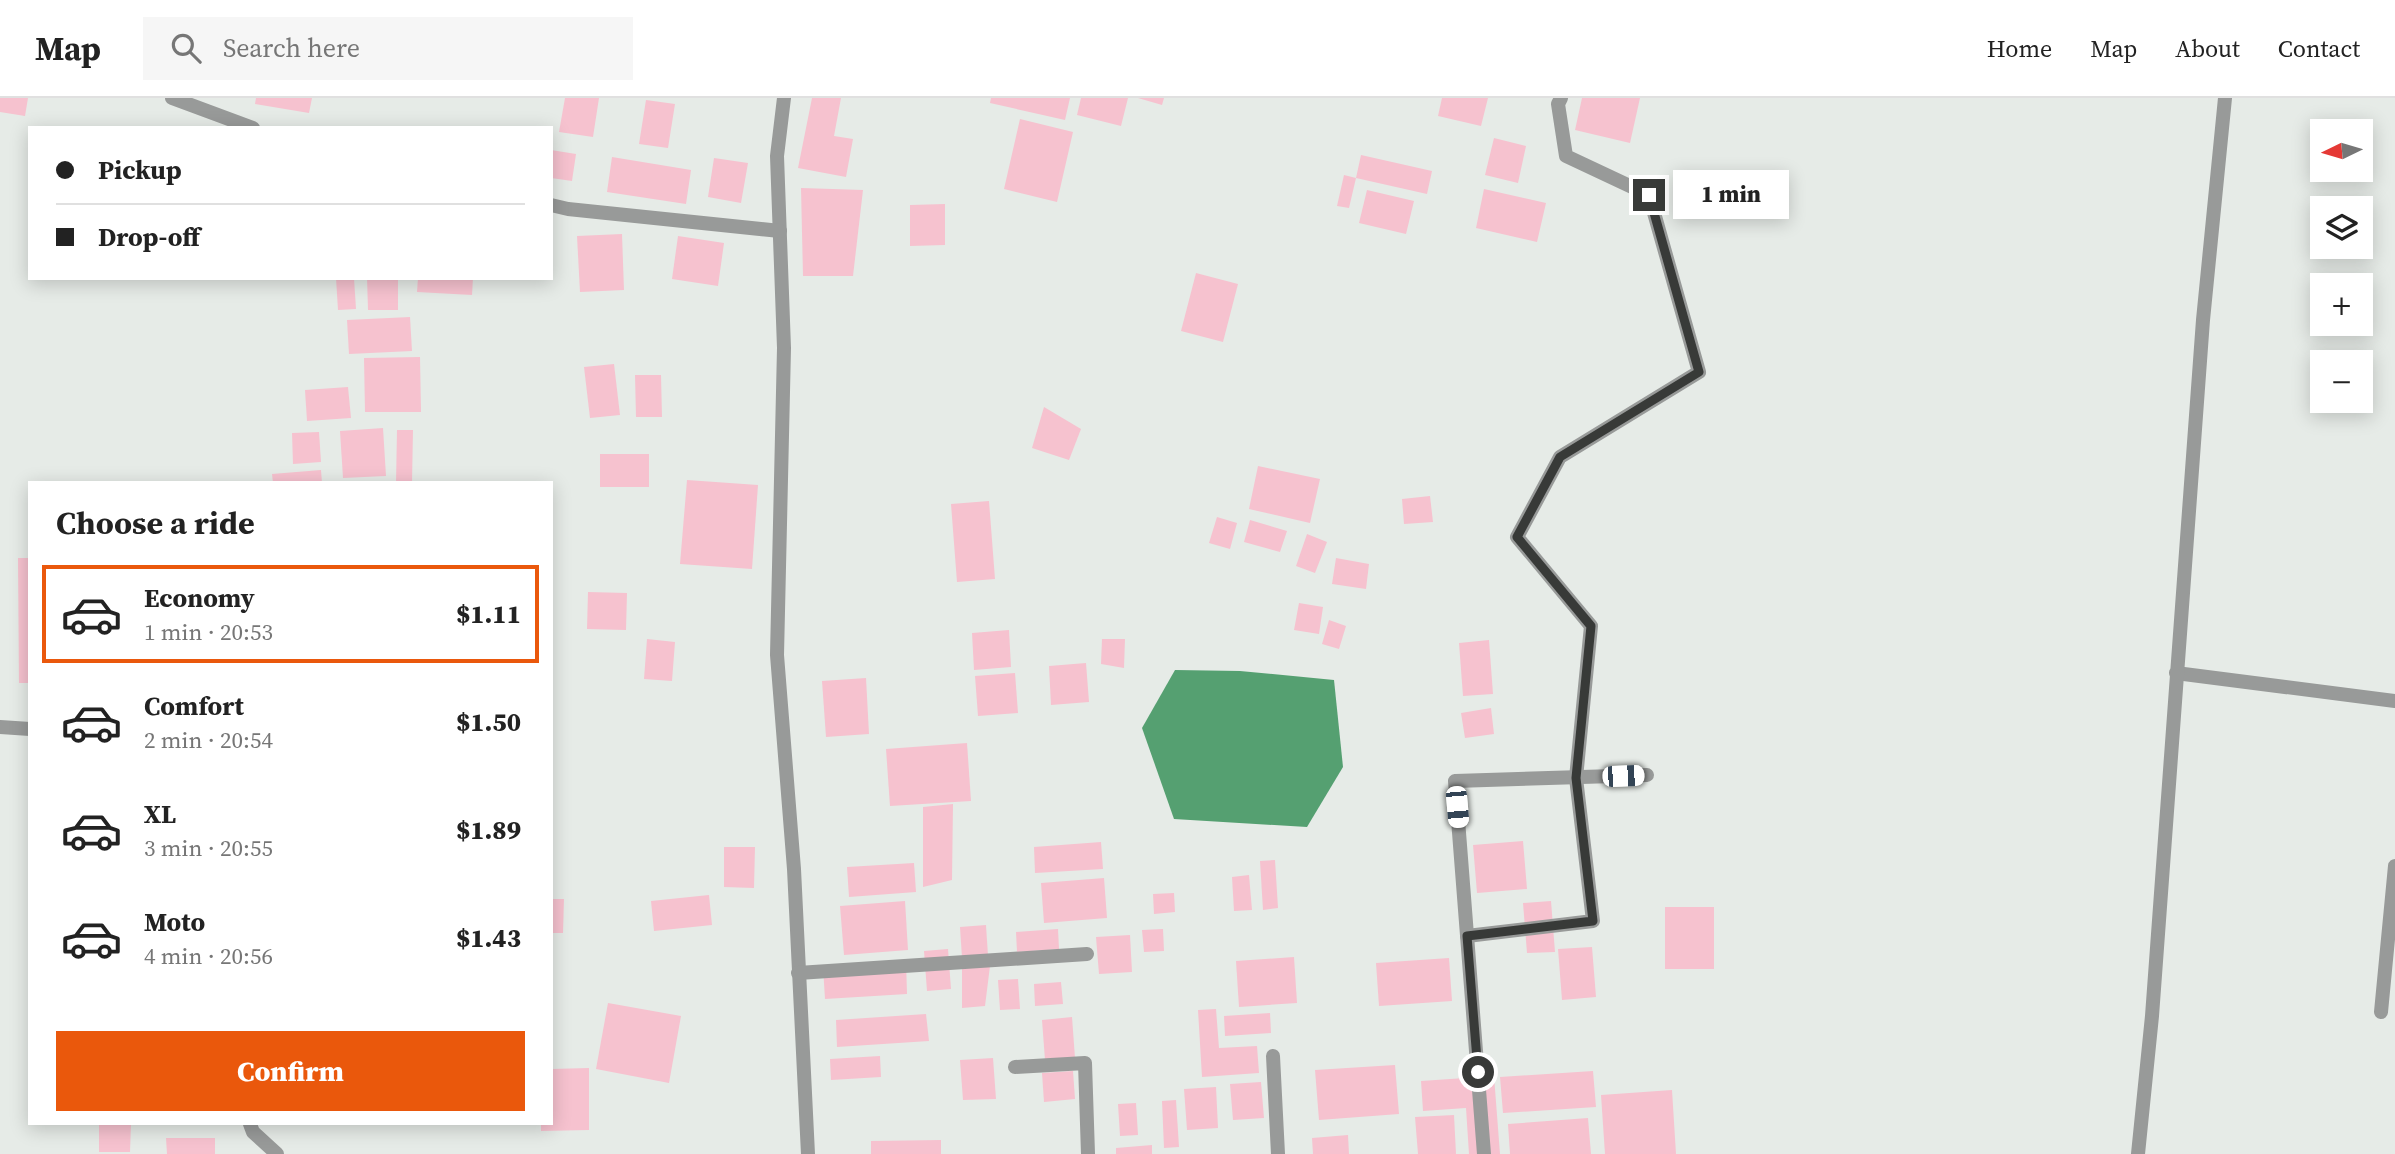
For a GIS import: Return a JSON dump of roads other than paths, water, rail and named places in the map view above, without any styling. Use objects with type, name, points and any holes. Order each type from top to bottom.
[{"type":"street","points":[[172,98],[248,126]]},
{"type":"street","points":[[784,98],[777,156],[784,348],[777,655],[794,869],[807,1154]]},
{"type":"street","points":[[1467,936],[1593,921],[1576,778],[1591,626],[1517,537],[1560,457],[1699,372],[1649,195],[1566,156],[1558,103],[1561,98]]},
{"type":"street","points":[[2137,1154],[2152,1016],[2203,320],[2225,98]]},
{"type":"street","points":[[553,205],[780,231]]},
{"type":"street","points":[[2176,673],[2395,701]]},
{"type":"street","points":[[0,727],[28,729]]},
{"type":"street","points":[[1485,1154],[1455,781],[1647,775]]},
{"type":"street","points":[[2381,1012],[2395,866]]},
{"type":"street","points":[[798,973],[1087,954]]},
{"type":"street","points":[[1273,1056],[1278,1154]]},
{"type":"street","points":[[1015,1067],[1084,1063],[1088,1154]]},
{"type":"street","points":[[250,1125],[253,1132],[277,1154]]}]
